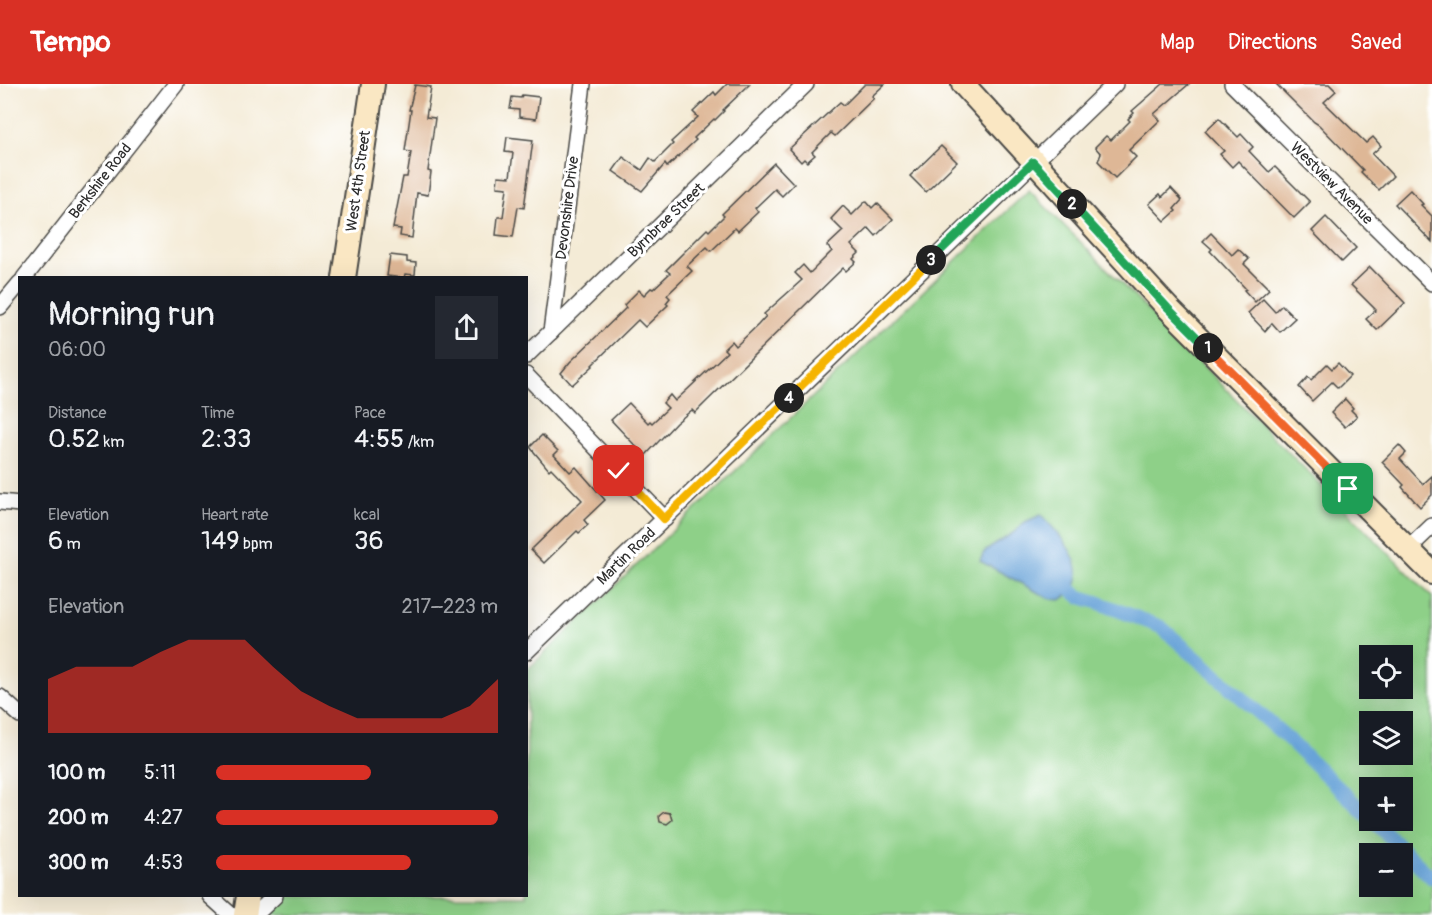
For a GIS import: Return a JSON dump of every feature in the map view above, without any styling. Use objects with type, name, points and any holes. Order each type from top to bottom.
[{"type":"main road","name":"West 4th Street","points":[[344,276],[373,84]]},
{"type":"main road","points":[[963,84],[1168,308],[1432,573]]},
{"type":"main road","points":[[245,915],[248,897]]},
{"type":"street","name":"Berkshire Road","points":[[26,276],[176,84]]},
{"type":"street","name":"Devonshire Drive","points":[[551,332],[583,84]]},
{"type":"street","name":"Byrnbrae Street","points":[[528,354],[806,84]]},
{"type":"street","name":"Martin Road","points":[[528,650],[1114,84]]},
{"type":"street","name":"Westview Avenue","points":[[1232,84],[1432,283]]},
{"type":"street","points":[[0,307],[18,285]]},
{"type":"street","points":[[528,377],[664,519]]},
{"type":"street","points":[[0,502],[18,504]]},
{"type":"street","points":[[1408,549],[1432,526]]},
{"type":"street","points":[[0,697],[18,713]]},
{"type":"street","points":[[211,897],[231,915]]},
{"type":"street","points":[[255,915],[274,897]]},
{"type":"green space","points":[[1029,190],[1432,597],[1432,915],[269,915],[288,897],[528,897],[528,669]]},
{"type":"water","points":[[1041,515],[1063,540],[1075,562],[1076,583],[1071,592],[1060,600],[1048,598],[980,561],[984,552],[1016,531],[1025,522]]},
{"type":"building","points":[[727,84],[750,84],[694,138],[696,140],[667,167],[665,164],[642,191],[613,171],[623,157],[642,170],[650,158],[655,162],[673,144],[671,142],[698,117],[693,112],[714,92],[716,95]]},
{"type":"building","points":[[865,84],[885,84],[835,136],[831,133],[812,152],[815,155],[807,162],[804,159],[801,162],[789,149],[840,102],[844,105]]},
{"type":"building","points":[[1163,84],[1189,84],[1154,114],[1160,120],[1129,150],[1136,157],[1115,178],[1098,161],[1101,154],[1095,147],[1106,136],[1111,140],[1130,121],[1128,119],[1134,113],[1132,111]]},
{"type":"building","points":[[1276,84],[1329,84],[1336,91],[1324,102],[1366,143],[1373,137],[1381,146],[1372,154],[1393,176],[1379,190],[1361,172],[1363,170]]},
{"type":"building","points":[[415,85],[431,87],[426,117],[435,118],[428,171],[431,172],[428,195],[417,193],[412,238],[400,236],[401,229],[393,228],[403,177],[407,177],[411,152],[405,151],[411,110],[409,110]]},
{"type":"building","points":[[522,95],[539,97],[536,119],[519,117],[519,110],[510,109],[512,97],[521,98]]},
{"type":"building","points":[[1219,118],[1238,137],[1241,134],[1253,147],[1249,151],[1269,172],[1275,167],[1310,202],[1294,218],[1238,161],[1232,167],[1220,154],[1224,151],[1205,131]]},
{"type":"building","points":[[507,137],[533,140],[524,208],[518,207],[513,237],[496,235],[498,217],[503,217],[507,188],[497,187],[498,176],[510,177],[513,153],[505,152]]},
{"type":"building","points":[[941,146],[957,162],[926,192],[910,176]]},
{"type":"building","points":[[774,163],[794,184],[782,196],[775,189],[755,208],[758,212],[738,231],[735,228],[711,251],[707,247],[687,266],[692,271],[667,295],[670,298],[666,303],[668,305],[645,327],[638,320],[572,385],[561,373],[570,362],[626,308],[624,305],[639,290],[644,295],[670,273],[666,270],[707,229],[709,231],[724,216],[722,214]]},
{"type":"building","points":[[1171,188],[1182,200],[1174,209],[1176,211],[1165,221],[1149,204],[1160,194],[1162,197]]},
{"type":"building","points":[[1410,190],[1432,216],[1432,242],[1395,204]]},
{"type":"building","points":[[866,201],[872,208],[877,203],[893,219],[876,236],[869,228],[851,245],[859,253],[853,259],[856,262],[846,271],[843,268],[695,413],[692,410],[676,423],[645,456],[611,420],[629,403],[648,423],[650,421],[652,423],[668,408],[663,403],[670,395],[675,401],[727,352],[724,349],[732,341],[736,346],[766,316],[764,314],[802,280],[795,273],[803,265],[810,273],[832,251],[827,246],[843,231],[831,219],[843,206],[852,215]]},
{"type":"building","points":[[1326,217],[1356,248],[1342,262],[1312,231]]},
{"type":"building","points":[[1211,233],[1232,255],[1238,249],[1249,259],[1244,264],[1269,289],[1255,302],[1203,241]]},
{"type":"building","points":[[390,255],[407,257],[407,262],[416,263],[415,275],[387,276]]},
{"type":"building","points":[[1370,267],[1405,303],[1377,330],[1366,319],[1376,310],[1351,285]]},
{"type":"building","points":[[1263,299],[1275,312],[1282,305],[1295,318],[1280,332],[1272,323],[1265,331],[1248,313]]},
{"type":"building","points":[[1338,363],[1350,376],[1338,388],[1332,382],[1312,401],[1299,387],[1308,377],[1311,380],[1327,364],[1332,369]]},
{"type":"building","points":[[1345,399],[1357,416],[1345,427],[1331,413]]},
{"type":"building","points":[[542,435],[558,451],[554,455],[570,472],[576,467],[605,500],[584,520],[588,525],[579,533],[577,531],[544,563],[531,550],[582,500],[551,468],[549,470],[530,447]]},
{"type":"building","points":[[1399,445],[1406,453],[1400,459],[1423,484],[1432,476],[1432,495],[1420,507],[1402,487],[1404,485],[1382,462]]},
{"type":"building","points":[[664,812],[670,813],[672,820],[667,824],[660,822],[659,816]]},
{"type":"waterway","points":[[1072,591],[1080,597],[1161,627],[1284,735],[1359,807]]},
{"type":"waterway","points":[[1383,831],[1432,878]]},
{"type":"route","points":[[619,471],[664,519],[1033,162],[1168,308],[1348,489]]}]
